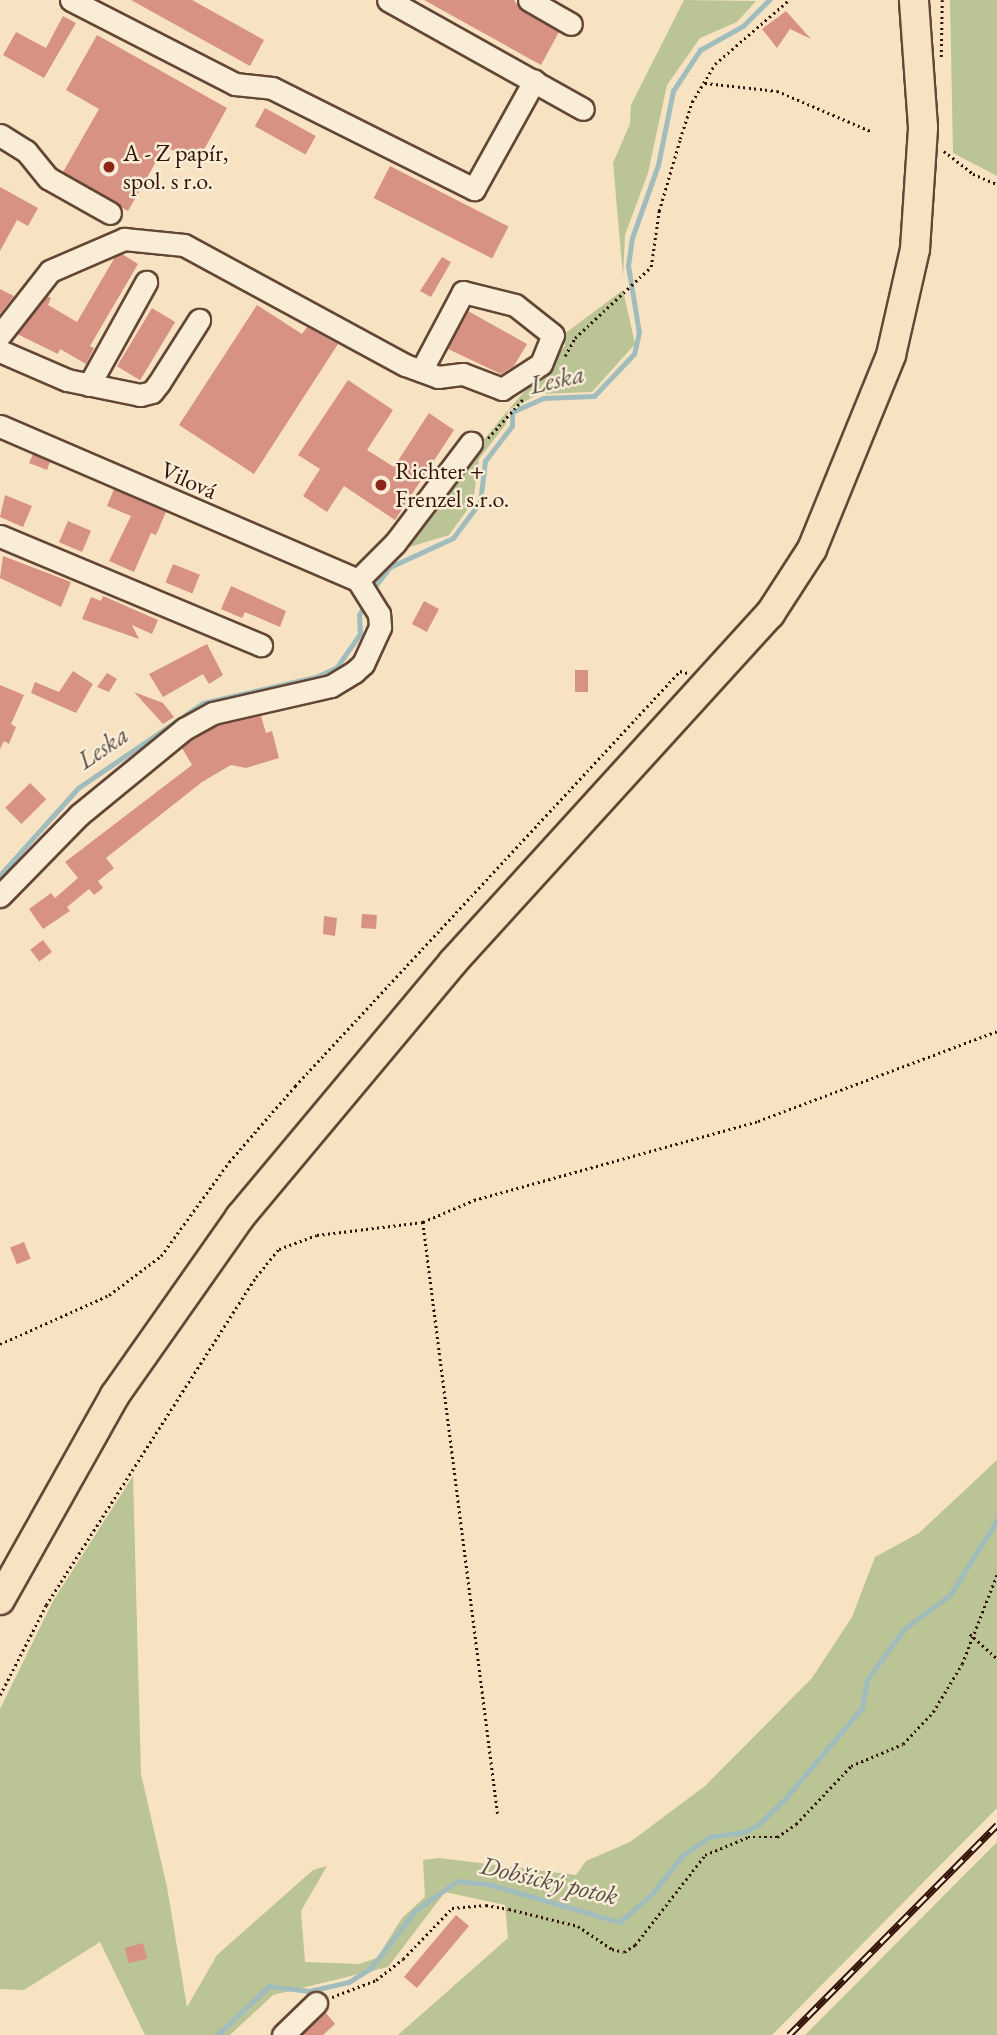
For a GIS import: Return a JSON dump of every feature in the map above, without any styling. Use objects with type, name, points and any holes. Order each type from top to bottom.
[{"type":"main road","points":[[0,1600],[116,1395],[240,1217],[453,962],[706,688],[770,614],[812,549],[891,355],[915,249],[923,147],[914,0]]},
{"type":"street","points":[[71,0],[235,84],[272,88],[474,189],[534,81]]},
{"type":"street","points":[[388,0],[583,109]]},
{"type":"street","points":[[529,0],[571,24]]},
{"type":"street","points":[[0,135],[26,152],[48,178],[110,214]]},
{"type":"street","points":[[0,335],[50,271],[114,242],[154,240],[184,246],[246,276],[421,370],[438,377],[463,374],[502,389],[541,364],[553,335],[515,304],[463,292],[421,370]]},
{"type":"street","points":[[89,385],[146,282]]},
{"type":"street","points":[[0,351],[89,385],[140,394],[152,392],[199,320]]},
{"type":"street","name":"Vilová","points":[[0,426],[360,584]]},
{"type":"street","points":[[0,896],[79,815],[184,729],[213,713],[331,686],[354,672],[369,653],[380,627],[379,614],[360,584],[395,543],[471,443]]},
{"type":"street","points":[[0,536],[261,645]]},
{"type":"street","points":[[283,2035],[316,2003]]},
{"type":"path","points":[[561,360],[575,338],[651,267],[670,175],[692,102],[715,64],[743,37],[789,0]]},
{"type":"path","points":[[941,69],[942,0]]},
{"type":"path","points":[[705,83],[777,91],[873,132]]},
{"type":"path","points":[[946,139],[944,152],[997,184]]},
{"type":"path","points":[[471,443],[482,445],[528,394]]},
{"type":"path","points":[[0,1344],[109,1295],[161,1256],[229,1163],[295,1086],[680,671],[695,675],[706,688]]},
{"type":"path","points":[[0,1695],[46,1605],[256,1277],[279,1249],[317,1235],[423,1222],[474,1200],[758,1121],[997,1031]]},
{"type":"path","points":[[423,1222],[498,1816]]},
{"type":"path","points":[[316,2003],[376,1980],[403,1959],[452,1908],[486,1905],[578,1926],[612,1949],[624,1952],[635,1945],[705,1855],[748,1838],[777,1837],[852,1766],[903,1744],[946,1693],[962,1664],[970,1634],[997,1574]]},
{"type":"path","points":[[970,1634],[997,1658]]},
{"type":"green space","points":[[684,0],[756,1],[737,22],[700,38],[667,85],[648,173],[625,235],[623,276],[613,163],[630,124],[631,105]]},
{"type":"green space","points":[[950,0],[997,0],[997,176],[953,153]]},
{"type":"green space","points":[[623,290],[635,344],[592,392],[539,394],[508,410],[565,346],[563,335]]},
{"type":"green space","points":[[508,410],[506,424],[479,459],[473,502],[449,535],[393,552]]},
{"type":"green space","points":[[997,1460],[997,1808],[772,2035],[398,2035],[508,1938],[505,1905],[445,1892],[388,1967],[273,1995],[230,2035],[145,2035],[100,1942],[24,1990],[0,1989],[0,1709],[53,1601],[133,1476],[141,1774],[167,1887],[187,2007],[217,1955],[313,1870],[327,1866],[301,1911],[305,1962],[359,1964],[377,1958],[402,1918],[425,1897],[423,1860],[439,1858],[576,1875],[586,1861],[630,1842],[705,1786],[812,1678],[852,1617],[875,1557],[919,1533]]},
{"type":"green space","points":[[997,1842],[997,2035],[805,2035],[838,2002]]},
{"type":"building","points":[[131,0],[192,0],[264,40],[250,66]]},
{"type":"building","points":[[424,0],[514,0],[522,11],[559,32],[541,65]]},
{"type":"building","points":[[786,11],[811,39],[790,29],[777,48],[762,29]]},
{"type":"building","points":[[63,16],[76,23],[44,78],[3,55],[16,32],[46,48]]},
{"type":"building","points":[[97,35],[227,108],[196,164],[165,146],[128,211],[63,172],[99,109],[66,90]]},
{"type":"building","points":[[265,108],[316,136],[306,154],[255,126]]},
{"type":"building","points":[[390,166],[509,226],[492,258],[374,198]]},
{"type":"building","points":[[0,187],[38,208],[28,226],[17,220],[0,251]]},
{"type":"building","points":[[122,254],[138,264],[90,346],[94,348],[86,364],[60,349],[58,354],[17,334],[47,296],[51,298],[48,305],[77,322],[115,257]]},
{"type":"building","points":[[442,257],[451,262],[431,297],[420,291]]},
{"type":"building","points":[[0,289],[14,296],[0,314]]},
{"type":"building","points":[[257,305],[302,334],[307,327],[338,344],[254,474],[179,425]]},
{"type":"building","points":[[152,308],[175,322],[140,380],[117,366]]},
{"type":"building","points":[[468,311],[527,344],[514,366],[501,374],[448,349]]},
{"type":"building","points":[[348,380],[393,410],[367,450],[394,467],[429,413],[454,430],[395,520],[344,486],[327,512],[303,496],[320,469],[298,455]]},
{"type":"building","points":[[33,454],[50,462],[47,470],[29,463]]},
{"type":"building","points":[[114,489],[166,512],[156,535],[151,533],[134,572],[109,561],[131,516],[107,506]]},
{"type":"building","points":[[5,495],[32,506],[23,527],[0,517]]},
{"type":"building","points":[[68,521],[91,531],[82,552],[59,542]]},
{"type":"building","points":[[3,556],[71,582],[61,607],[0,578]]},
{"type":"building","points":[[173,564],[200,575],[192,593],[166,583]]},
{"type":"building","points":[[231,586],[286,611],[280,627],[245,612],[242,618],[221,609]]},
{"type":"building","points":[[103,596],[158,620],[152,634],[132,625],[139,639],[82,619],[91,597],[101,601]]},
{"type":"building","points":[[424,601],[439,609],[427,632],[412,624]]},
{"type":"building","points":[[207,644],[223,675],[209,684],[203,674],[163,697],[149,674]]},
{"type":"building","points":[[575,670],[588,670],[588,692],[575,692]]},
{"type":"building","points":[[73,671],[93,684],[76,713],[31,693],[35,682],[59,692]]},
{"type":"building","points":[[107,673],[117,679],[109,692],[97,687]]},
{"type":"building","points":[[0,685],[24,695],[11,724],[16,727],[9,744],[4,741],[0,749]]},
{"type":"building","points":[[134,692],[163,703],[174,717],[163,724]]},
{"type":"building","points":[[261,716],[266,733],[272,731],[279,758],[246,768],[231,765],[202,782],[106,858],[114,868],[98,881],[103,888],[94,895],[89,889],[67,907],[70,911],[43,929],[29,909],[51,893],[55,898],[78,878],[65,862],[192,765],[182,748],[191,740],[218,725]]},
{"type":"building","points":[[30,783],[46,799],[22,824],[5,808]]},
{"type":"building","points":[[362,914],[377,915],[376,929],[361,928]]},
{"type":"building","points":[[324,916],[337,918],[335,936],[323,934]]},
{"type":"building","points":[[43,940],[52,952],[39,962],[30,950]]},
{"type":"building","points":[[24,1242],[31,1259],[17,1264],[10,1248]]},
{"type":"building","points":[[456,1915],[469,1926],[417,1988],[404,1977]]},
{"type":"building","points":[[143,1943],[147,1958],[129,1963],[125,1948]]},
{"type":"building","points":[[326,2013],[335,2024],[323,2035],[302,2035]]},
{"type":"waterway","name":"Leska","points":[[372,590],[390,567],[453,538],[480,502],[485,461],[512,426],[512,412],[543,398],[594,396],[634,354],[639,333],[628,266],[632,238],[658,165],[673,91],[700,50],[743,26],[769,0]]},
{"type":"waterway","name":"Leska","points":[[0,875],[78,788],[203,703],[316,677],[337,667],[360,634],[359,615],[365,604]]},
{"type":"waterway","name":"Dobšický potok","points":[[217,2035],[269,1986],[309,1991],[349,1982],[371,1968],[415,1911],[457,1881],[488,1884],[620,1922],[653,1893],[682,1856],[709,1837],[744,1832],[758,1825],[785,1799],[862,1708],[867,1680],[904,1629],[950,1595],[997,1520]]},
{"type":"railway","points":[[789,2035],[997,1825]]},
{"type":"place","name":"A - Z papír, spol. s r.o.","points":[[109,167]]},
{"type":"place","name":"Richter + Frenzel s.r.o.","points":[[381,485]]}]
